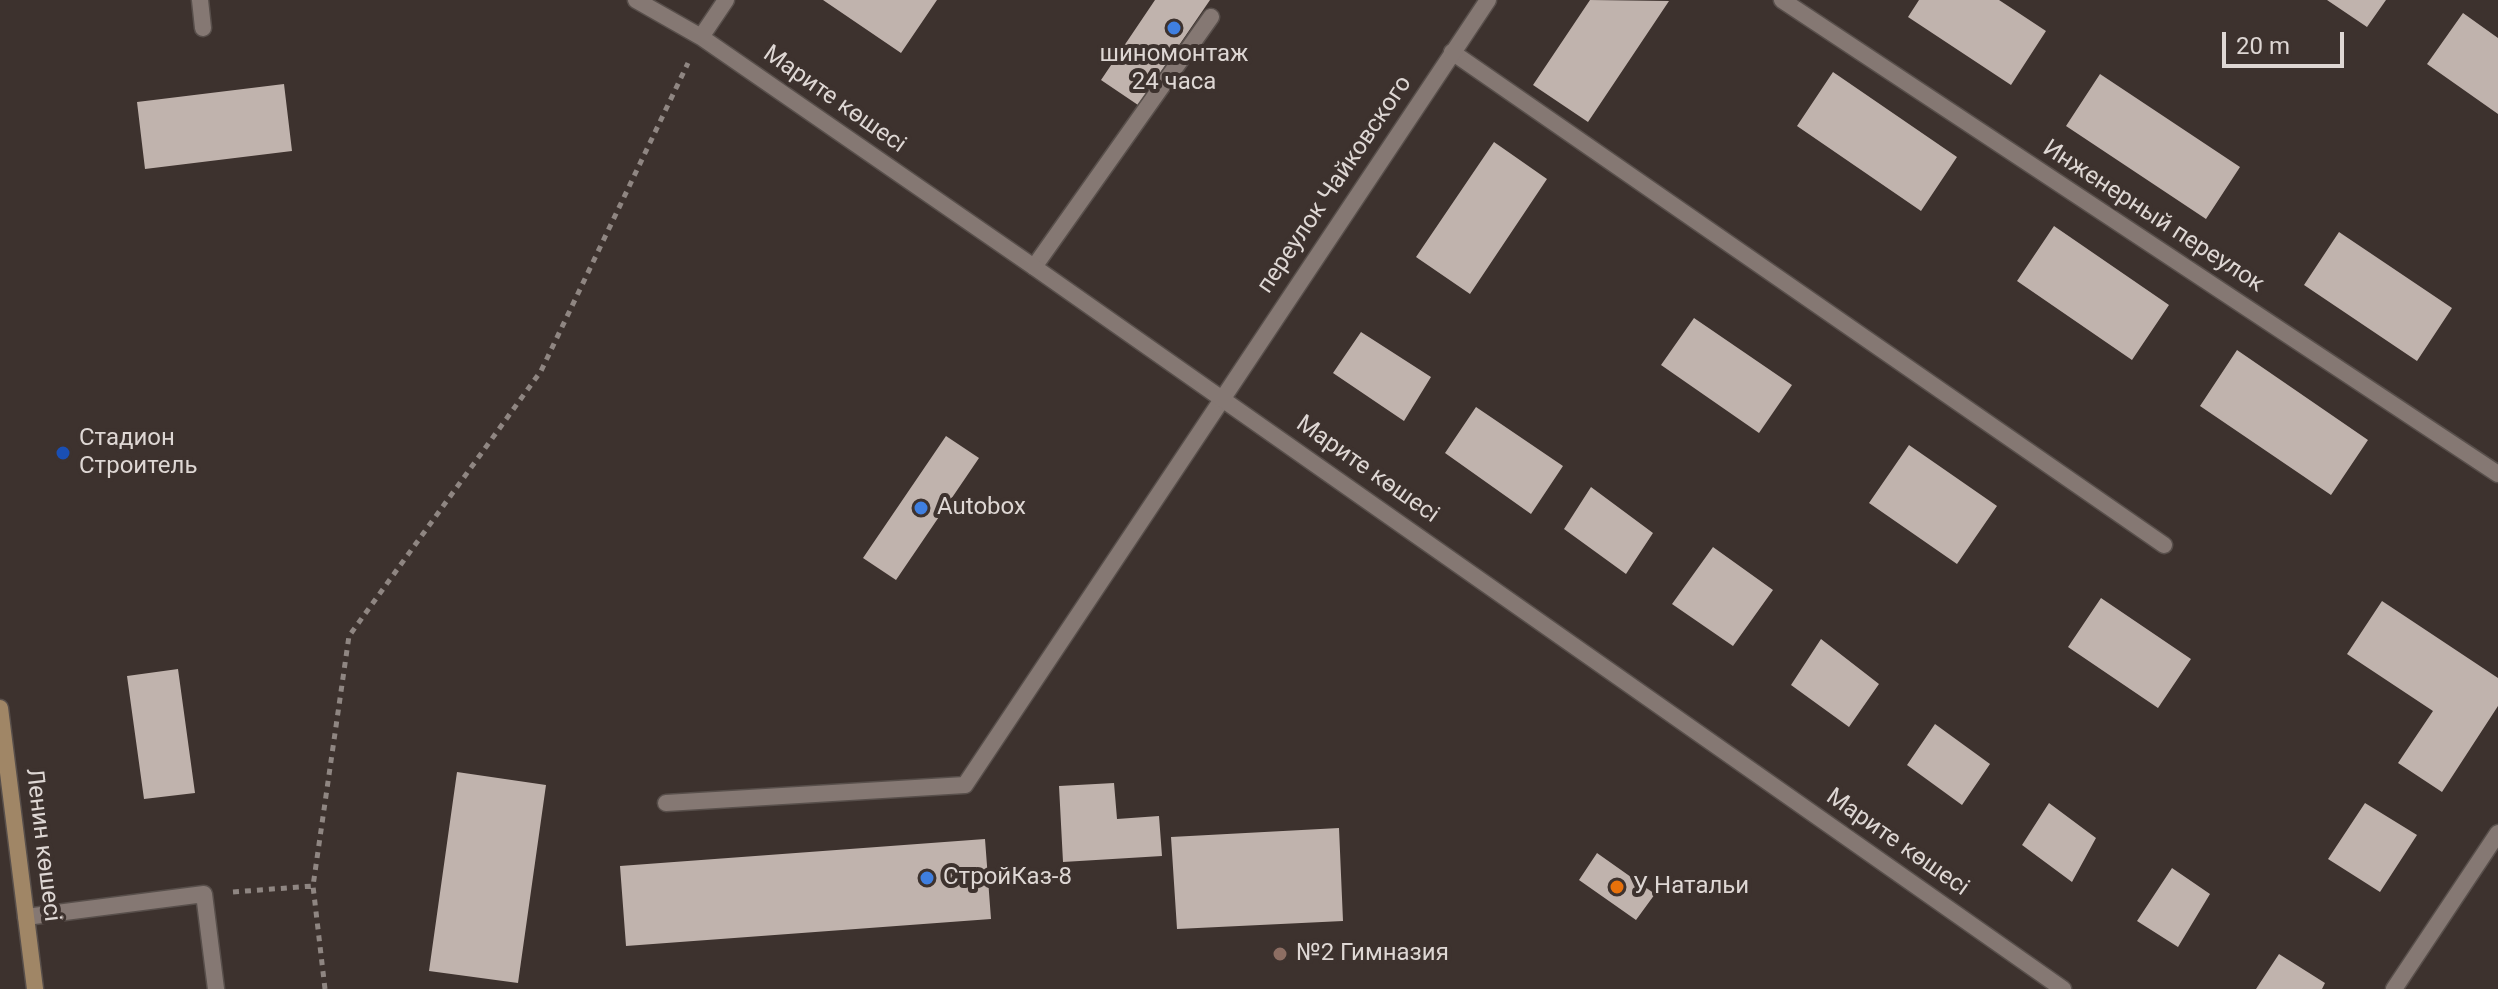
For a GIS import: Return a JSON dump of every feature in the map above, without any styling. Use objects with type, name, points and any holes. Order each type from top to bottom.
[{"type":"main road","name":"Ленин көшесі","points":[[0,708],[35,989]]},
{"type":"street","points":[[200,0],[203,28]]},
{"type":"street","name":"Марите көшесі","points":[[636,0],[701,37],[1034,267],[2063,989]]},
{"type":"street","points":[[701,37],[726,0]]},
{"type":"street","name":"переулок Чайковского","points":[[666,803],[965,785],[1488,0]]},
{"type":"street","name":"Инженерный переулок","points":[[1782,0],[2498,474]]},
{"type":"street","points":[[1034,267],[1211,17]]},
{"type":"street","points":[[1452,52],[2164,545]]},
{"type":"street","points":[[2394,989],[2498,833]]},
{"type":"street","points":[[26,917],[204,894],[216,989]]},
{"type":"path","points":[[325,989],[313,886],[349,636],[541,371],[701,37]]},
{"type":"path","points":[[204,894],[313,886]]},
{"type":"building","points":[[823,0],[937,0],[901,53]]},
{"type":"building","points":[[1155,0],[1210,0],[1138,105],[1101,80]]},
{"type":"building","points":[[1590,0],[1669,1],[1588,122],[1533,85]]},
{"type":"building","points":[[1919,0],[1999,0],[2046,31],[2011,85],[1908,17]]},
{"type":"building","points":[[2327,0],[2386,0],[2367,27]]},
{"type":"building","points":[[2463,13],[2498,38],[2498,114],[2427,64]]},
{"type":"building","points":[[1833,72],[1957,157],[1921,211],[1797,126]]},
{"type":"building","points":[[2100,74],[2240,167],[2206,219],[2066,126]]},
{"type":"building","points":[[284,84],[292,151],[145,169],[137,102]]},
{"type":"building","points":[[1494,142],[1547,179],[1470,294],[1416,257]]},
{"type":"building","points":[[2054,226],[2169,305],[2132,360],[2017,281]]},
{"type":"building","points":[[2339,232],[2452,308],[2417,361],[2304,285]]},
{"type":"building","points":[[1694,318],[1792,385],[1759,433],[1661,365]]},
{"type":"building","points":[[1361,332],[1431,377],[1404,421],[1333,373]]},
{"type":"building","points":[[2237,350],[2368,440],[2331,495],[2200,406]]},
{"type":"building","points":[[1476,407],[1563,466],[1531,514],[1445,453]]},
{"type":"building","name":"Autobox","points":[[946,436],[979,458],[896,580],[863,558]]},
{"type":"building","points":[[1909,445],[1997,506],[1957,564],[1869,503]]},
{"type":"building","points":[[1591,487],[1653,533],[1626,574],[1564,529]]},
{"type":"building","points":[[1713,547],[1773,590],[1733,646],[1672,604]]},
{"type":"building","points":[[2101,598],[2191,659],[2158,708],[2068,647]]},
{"type":"building","points":[[2382,601],[2498,678],[2498,706],[2442,792],[2398,763],[2433,711],[2347,654]]},
{"type":"building","points":[[1821,639],[1879,684],[1849,727],[1791,685]]},
{"type":"building","points":[[178,669],[195,793],[144,799],[127,676]]},
{"type":"building","points":[[1935,724],[1990,764],[1962,805],[1907,765]]},
{"type":"building","points":[[457,772],[546,785],[518,983],[429,971]]},
{"type":"building","points":[[1114,783],[1117,819],[1159,816],[1162,856],[1063,862],[1059,786]]},
{"type":"building","points":[[2049,803],[2096,838],[2072,882],[2022,845]]},
{"type":"building","points":[[2365,803],[2417,835],[2380,892],[2328,859]]},
{"type":"building","points":[[1339,828],[1343,921],[1177,929],[1171,837]]},
{"type":"building","points":[[985,839],[991,919],[626,946],[620,866]]},
{"type":"building","name":"У Натальи","points":[[1597,853],[1655,894],[1636,920],[1579,880]]},
{"type":"building","points":[[2172,868],[2210,894],[2178,947],[2137,921]]},
{"type":"building","points":[[2279,954],[2325,983],[2322,989],[2256,989]]},
{"type":"place","name":"шиномонтаж 24 часа","points":[[1174,28]]},
{"type":"place","name":"Стадион Строитель","points":[[63,453]]},
{"type":"place","name":"Autobox","points":[[921,508]]},
{"type":"place","name":"СтройКаз-8","points":[[927,878]]},
{"type":"place","name":"У Натальи","points":[[1617,887]]},
{"type":"place","name":"№2 Гимназия","points":[[1280,954]]}]
